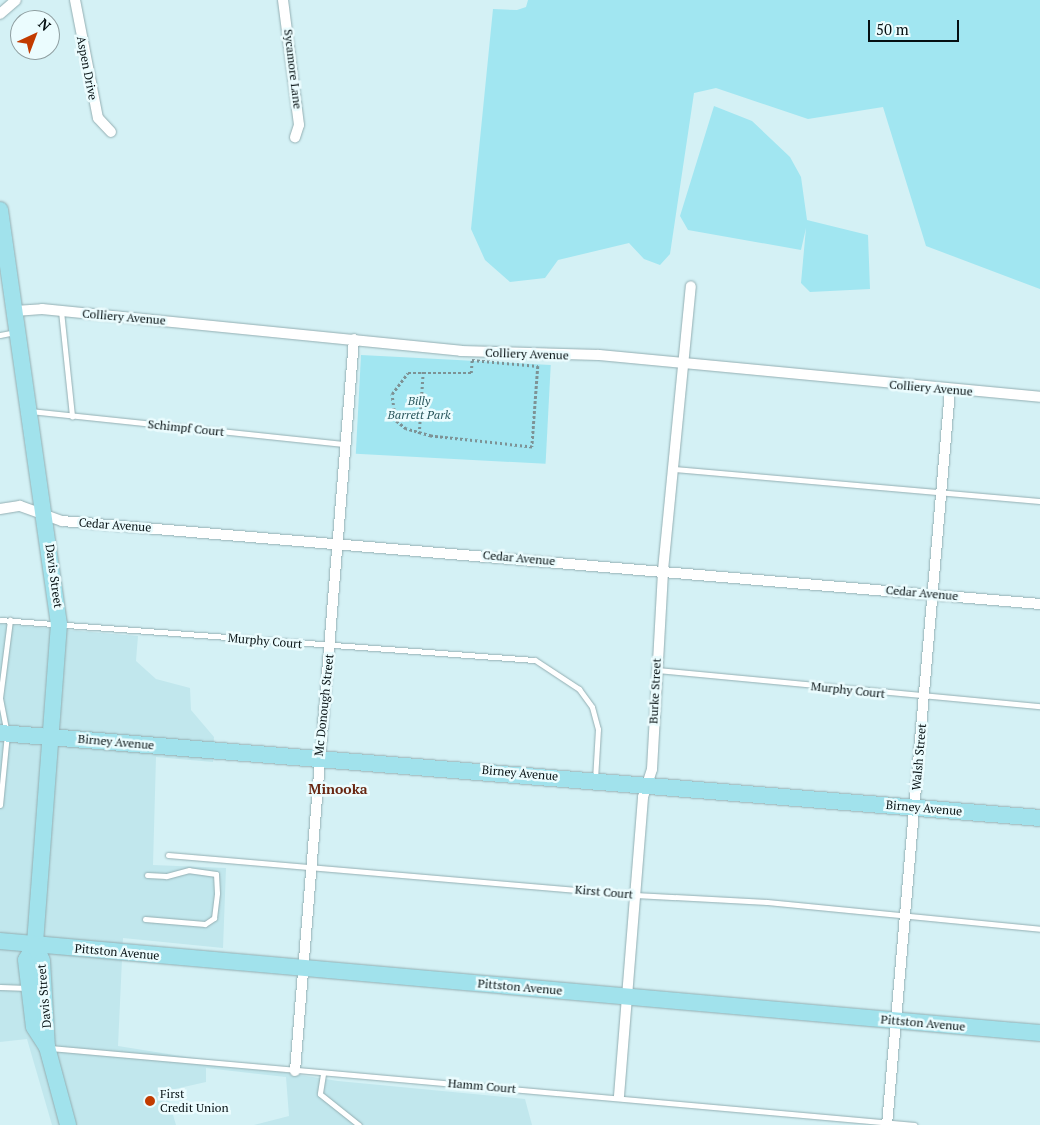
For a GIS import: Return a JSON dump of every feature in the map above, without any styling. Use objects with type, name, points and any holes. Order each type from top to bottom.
[{"type":"main road","name":"Davis Street","points":[[0,210],[28,411],[46,516],[60,624],[35,945],[26,960],[27,988],[34,1027],[47,1047]]},
{"type":"main road","name":"Birney Avenue","points":[[4,734],[595,779],[1040,818]]},
{"type":"main road","name":"Pittston Avenue","points":[[0,941],[1040,1034]]},
{"type":"main road","name":"Davis Street","points":[[35,945],[42,961],[47,1047],[68,1125]]},
{"type":"street","points":[[0,14],[16,0]]},
{"type":"street","name":"Aspen Drive","points":[[75,0],[98,118],[111,132]]},
{"type":"street","name":"Sycamore Lane","points":[[283,0],[300,125],[295,136]]},
{"type":"street","name":"Burke Street","points":[[619,1096],[635,895],[647,784],[663,570],[686,364],[691,286]]},
{"type":"street","name":"Colliery Avenue","points":[[15,312],[61,310],[525,356],[599,355],[950,390],[1040,397]]},
{"type":"street","name":"Mc Donough Street","points":[[295,1070],[310,868],[330,647],[335,543],[354,339]]},
{"type":"street","name":"Walsh Street","points":[[887,1123],[943,492],[950,390]]},
{"type":"street","name":"Cedar Avenue","points":[[0,509],[20,506],[62,521],[663,570],[1040,604]]},
{"type":"lane","points":[[61,310],[72,416]]},
{"type":"lane","points":[[0,335],[18,331]]},
{"type":"lane","name":"Schimpf Court","points":[[28,411],[343,444]]},
{"type":"lane","points":[[674,468],[1040,501]]},
{"type":"lane","name":"Murphy Court","points":[[0,620],[330,647],[535,660],[557,672],[592,707],[598,729],[595,779]]},
{"type":"lane","points":[[0,805],[4,734],[0,698],[3,640],[10,620]]},
{"type":"lane","name":"Murphy Court","points":[[656,670],[925,698],[1040,706]]},
{"type":"lane","name":"Kirst Court","points":[[168,855],[635,895],[767,902],[905,918],[1040,929]]},
{"type":"lane","points":[[146,918],[205,924],[214,918],[216,874],[189,870],[166,876],[147,875]]},
{"type":"lane","points":[[0,987],[27,988],[45,1003]]},
{"type":"lane","name":"Hamm Court","points":[[47,1047],[323,1074],[619,1096],[916,1125]]},
{"type":"lane","points":[[323,1074],[320,1094],[359,1125]]},
{"type":"path","points":[[472,360],[538,366],[532,448],[419,434],[395,420],[390,407],[396,383],[408,373],[423,371],[471,374],[472,360]]},
{"type":"path","points":[[419,434],[423,371]]},
{"type":"shaded area","points":[[0,624],[138,636],[136,661],[156,679],[190,688],[191,710],[214,737],[213,762],[156,757],[153,865],[226,868],[223,948],[123,938],[118,1046],[338,1081],[525,1099],[532,1125],[254,1125],[289,1116],[286,1077],[206,1068],[206,1082],[166,1091],[176,1125],[52,1125],[27,1039],[0,1042]]},
{"type":"green space","points":[[528,0],[1040,0],[1040,289],[926,246],[883,107],[808,119],[716,88],[694,93],[670,254],[660,265],[644,259],[629,243],[558,260],[545,278],[510,282],[485,260],[471,229],[493,9],[517,10],[526,7]]},
{"type":"green space","points":[[714,106],[752,121],[790,157],[801,177],[807,220],[868,235],[870,289],[810,292],[801,283],[806,228],[801,250],[688,230],[680,216]]},
{"type":"green space","name":"Billy Barrett Park","points":[[361,355],[551,365],[546,464],[356,454]]},
{"type":"place","name":"First Credit Union","points":[[150,1101]]},
{"type":"district","name":"Minooka","points":[[338,789]]}]
